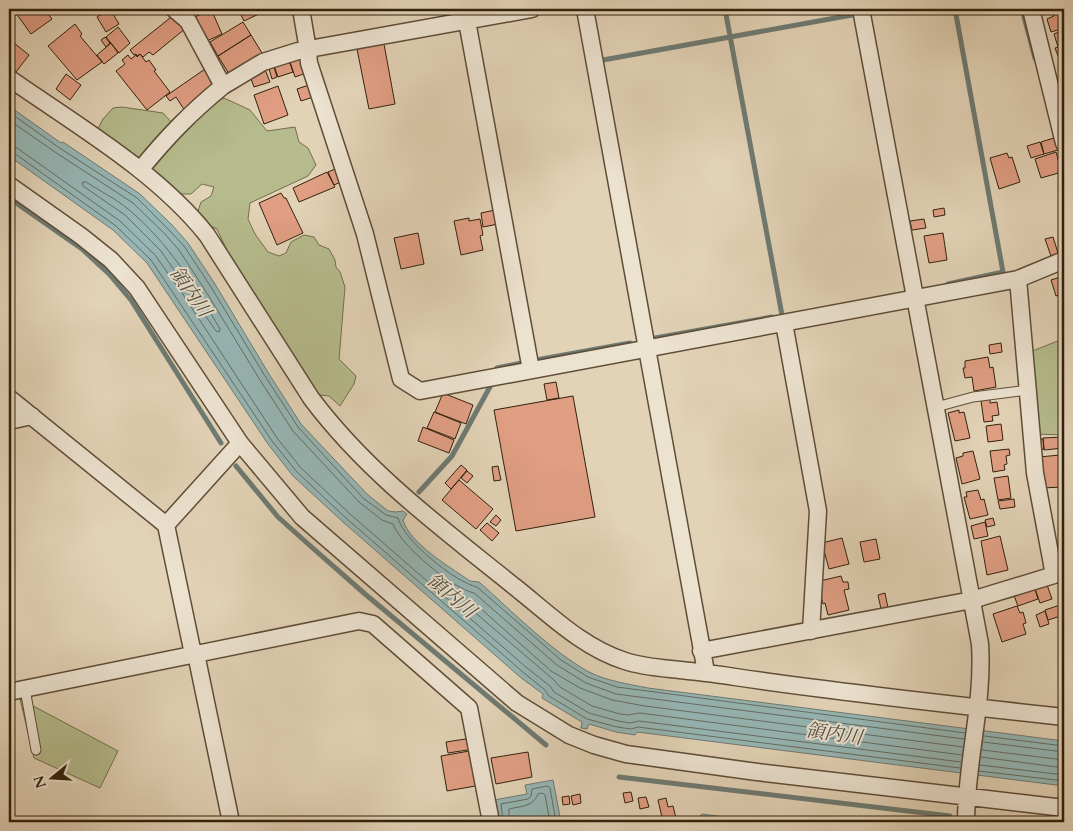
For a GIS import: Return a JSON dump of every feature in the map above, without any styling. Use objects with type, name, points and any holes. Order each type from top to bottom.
[{"type":"street","points":[[174,9],[188,21],[223,86]]},
{"type":"street","points":[[301,9],[309,64],[365,234],[401,379],[420,391],[1018,280],[1064,260]]},
{"type":"street","points":[[140,170],[168,136],[198,106],[223,86],[263,62],[298,51],[532,9]]},
{"type":"street","points":[[585,9],[706,672]]},
{"type":"street","points":[[861,9],[980,644],[982,667],[966,794],[966,822]]},
{"type":"street","points":[[1031,9],[1064,143]]},
{"type":"street","points":[[466,21],[531,370]]},
{"type":"street","points":[[9,78],[140,170],[189,212],[207,235],[311,398],[351,448],[387,482],[489,566],[598,651],[626,662],[648,666],[706,672],[809,688],[977,709],[1064,717]]},
{"type":"street","points":[[9,185],[81,236],[111,260],[136,288],[240,443],[302,517],[517,704],[569,735],[594,745],[626,754],[757,772],[966,794],[1064,808]]},
{"type":"street","points":[[701,652],[972,600],[1059,572],[1035,473],[1018,280]]},
{"type":"street","points":[[784,323],[818,512],[810,631]]},
{"type":"street","points":[[9,398],[166,525],[230,822]]},
{"type":"street","points":[[9,421],[32,416]]},
{"type":"street","points":[[166,525],[240,443]]},
{"type":"street","points":[[9,692],[358,621],[373,624],[469,708],[490,822]]},
{"type":"lane","points":[[936,407],[974,397],[1028,390]]},
{"type":"lane","points":[[25,689],[36,750]]},
{"type":"green space","points":[[224,98],[250,110],[267,131],[295,127],[299,142],[308,148],[316,165],[308,176],[250,203],[248,219],[255,234],[268,252],[279,256],[286,253],[291,242],[304,235],[314,237],[319,245],[329,249],[335,260],[345,287],[339,359],[356,376],[354,384],[340,406],[329,396],[319,395],[311,386],[230,257],[217,229],[208,225],[198,211],[201,202],[211,196],[214,187],[202,184],[191,194],[174,194],[151,168],[207,105]]},
{"type":"green space","points":[[122,107],[163,113],[173,124],[140,164],[95,134],[103,119],[113,108]]},
{"type":"green space","points":[[1060,340],[1064,342],[1064,435],[1036,434],[1030,352]]},
{"type":"green space","points":[[20,699],[118,751],[100,788],[34,758]]},
{"type":"water","name":"領内川","points":[[9,106],[61,143],[63,142],[140,194],[172,225],[188,243],[215,284],[301,424],[367,494],[388,511],[403,511],[407,514],[403,520],[407,529],[422,546],[470,581],[479,582],[532,630],[575,663],[603,678],[648,688],[1064,741],[1064,786],[637,732],[635,735],[616,732],[589,724],[587,729],[581,728],[582,722],[542,698],[543,694],[520,677],[293,476],[268,444],[147,263],[113,230],[9,156]]},
{"type":"water","points":[[553,780],[561,822],[498,822],[494,800],[527,794],[525,785]]},
{"type":"water","points":[[702,814],[750,822],[701,822],[700,816]]},
{"type":"building","points":[[13,9],[48,9],[46,11],[52,19],[31,34]]},
{"type":"building","points":[[110,9],[119,24],[106,32],[97,17]]},
{"type":"building","points":[[211,9],[222,34],[207,41],[195,17]]},
{"type":"building","points":[[238,9],[259,9],[261,13],[244,21]]},
{"type":"building","points":[[1052,9],[1064,9],[1064,28],[1051,32],[1047,19],[1054,16]]},
{"type":"building","points":[[175,14],[186,28],[153,55],[149,52],[143,57],[140,54],[134,55],[130,50]]},
{"type":"building","points":[[243,22],[251,35],[218,56],[210,42]]},
{"type":"building","points":[[75,24],[82,34],[80,36],[102,62],[77,80],[48,46]]},
{"type":"building","points":[[118,27],[130,43],[119,53],[106,37]]},
{"type":"building","points":[[1064,30],[1064,65],[1061,55],[1058,56],[1055,48],[1058,47],[1054,34]]},
{"type":"building","points":[[251,35],[262,53],[229,74],[218,56]]},
{"type":"building","points":[[105,37],[110,43],[106,47],[101,40]]},
{"type":"building","points":[[9,39],[29,55],[16,72],[9,66]]},
{"type":"building","points":[[111,43],[118,53],[104,64],[97,55]]},
{"type":"building","points":[[384,44],[395,104],[369,109],[357,49]]},
{"type":"building","points":[[140,54],[146,62],[149,60],[156,70],[154,71],[170,92],[147,110],[116,71],[125,64],[122,60],[128,55],[131,59]]},
{"type":"building","points":[[288,58],[293,72],[278,77],[273,63]]},
{"type":"building","points":[[301,58],[306,73],[295,77],[290,62]]},
{"type":"building","points":[[264,67],[270,82],[254,87],[250,76]]},
{"type":"building","points":[[274,67],[277,77],[272,79],[269,69]]},
{"type":"building","points":[[205,69],[218,87],[185,111],[176,97],[170,101],[166,96]]},
{"type":"building","points":[[66,74],[81,85],[70,100],[56,89]]},
{"type":"building","points":[[1064,81],[1064,94],[1062,94],[1058,83]]},
{"type":"building","points":[[309,85],[313,97],[301,101],[297,89]]},
{"type":"building","points":[[278,86],[288,115],[264,124],[254,95]]},
{"type":"building","points":[[1054,138],[1058,150],[1044,154],[1041,142]]},
{"type":"building","points":[[1040,142],[1044,154],[1031,158],[1027,146]]},
{"type":"building","points":[[1056,152],[1062,172],[1041,178],[1035,159]]},
{"type":"building","points":[[1007,153],[1009,158],[1012,157],[1020,182],[999,189],[990,158]]},
{"type":"building","points":[[335,169],[341,182],[334,185],[328,172]]},
{"type":"building","points":[[327,172],[335,187],[299,202],[293,188]]},
{"type":"building","points":[[281,193],[286,198],[303,233],[277,245],[259,203]]},
{"type":"building","points":[[944,208],[945,215],[934,217],[933,210]]},
{"type":"building","points":[[495,210],[498,224],[483,227],[481,213]]},
{"type":"building","points":[[469,218],[469,221],[480,219],[483,235],[480,236],[483,250],[461,255],[454,221]]},
{"type":"building","points":[[924,219],[926,228],[912,230],[910,221]]},
{"type":"building","points":[[418,233],[424,264],[401,269],[394,238]]},
{"type":"building","points":[[943,233],[947,260],[929,263],[924,236]]},
{"type":"building","points":[[1053,237],[1058,253],[1051,256],[1045,239]]},
{"type":"building","points":[[1061,277],[1064,293],[1056,296],[1051,280]]},
{"type":"building","points":[[1001,343],[1002,352],[990,354],[989,345]]},
{"type":"building","points":[[988,357],[990,368],[993,367],[996,387],[974,391],[972,377],[965,378],[963,368],[965,368],[965,361]]},
{"type":"building","points":[[556,382],[559,398],[547,400],[544,384]]},
{"type":"building","points":[[443,393],[473,405],[466,424],[435,412]]},
{"type":"building","points":[[573,396],[595,517],[516,531],[494,410]]},
{"type":"building","points":[[990,399],[990,403],[997,402],[999,415],[992,416],[993,421],[984,422],[981,401]]},
{"type":"building","points":[[959,410],[959,413],[964,412],[970,438],[955,441],[948,413]]},
{"type":"building","points":[[434,412],[461,423],[455,439],[427,428]]},
{"type":"building","points":[[1001,424],[1003,440],[988,442],[986,426]]},
{"type":"building","points":[[423,427],[454,440],[449,453],[418,441]]},
{"type":"building","points":[[1064,437],[1064,448],[1044,450],[1043,438]]},
{"type":"building","points":[[1038,439],[1043,439],[1044,449],[1039,450]]},
{"type":"building","points":[[1009,449],[1010,455],[1006,456],[1007,464],[1004,465],[1005,470],[993,472],[990,451]]},
{"type":"building","points":[[973,451],[980,479],[962,484],[956,458],[963,456],[963,453]]},
{"type":"building","points":[[1060,455],[1063,487],[1041,488],[1039,457]]},
{"type":"building","points":[[461,465],[467,470],[451,489],[445,483]]},
{"type":"building","points":[[498,466],[501,480],[494,481],[492,467]]},
{"type":"building","points":[[467,471],[473,476],[467,483],[461,478]]},
{"type":"building","points":[[1008,476],[1011,498],[998,500],[994,478]]},
{"type":"building","points":[[459,480],[493,509],[476,529],[442,500]]},
{"type":"building","points":[[978,490],[981,500],[984,499],[988,515],[970,519],[964,497],[967,497],[966,492]]},
{"type":"building","points":[[1014,499],[1015,507],[1000,509],[998,501]]},
{"type":"building","points":[[496,515],[501,520],[496,526],[490,522]]},
{"type":"building","points":[[993,518],[995,525],[987,527],[985,520]]},
{"type":"building","points":[[985,522],[988,536],[974,539],[971,526]]},
{"type":"building","points":[[487,523],[499,533],[492,541],[480,530]]},
{"type":"building","points":[[1000,536],[1008,570],[987,575],[981,541]]},
{"type":"building","points":[[842,538],[849,564],[829,569],[822,543]]},
{"type":"building","points":[[876,539],[880,559],[864,562],[860,542]]},
{"type":"building","points":[[841,576],[843,582],[848,582],[849,589],[844,590],[849,610],[828,615],[820,593],[820,581]]},
{"type":"building","points":[[1046,582],[1052,599],[1040,603],[1034,586]]},
{"type":"building","points":[[1034,586],[1038,599],[1018,606],[1013,593]]},
{"type":"building","points":[[885,593],[888,608],[881,609],[878,595]]},
{"type":"building","points":[[1060,605],[1064,615],[1048,620],[1045,610]]},
{"type":"building","points":[[1017,606],[1020,613],[1023,612],[1026,623],[1023,624],[1026,634],[1002,642],[993,614]]},
{"type":"building","points":[[1045,611],[1049,624],[1040,627],[1036,615]]},
{"type":"building","points":[[472,738],[474,749],[448,753],[446,742]]},
{"type":"building","points":[[475,750],[481,785],[447,791],[441,756]]},
{"type":"building","points":[[528,752],[532,777],[496,784],[491,758]]},
{"type":"building","points":[[631,792],[633,801],[625,803],[623,793]]},
{"type":"building","points":[[580,794],[581,803],[573,805],[571,796]]},
{"type":"building","points":[[569,796],[570,804],[563,805],[562,797]]},
{"type":"building","points":[[646,797],[649,807],[640,809],[638,798]]},
{"type":"building","points":[[666,798],[668,807],[673,806],[677,822],[663,822],[658,800]]},
{"type":"waterway","points":[[444,9],[445,17],[451,16]]},
{"type":"waterway","points":[[725,9],[782,315]]},
{"type":"waterway","points":[[948,284],[1003,272],[955,9]]},
{"type":"waterway","points":[[1022,9],[1035,58]]},
{"type":"waterway","points":[[603,60],[852,15]]},
{"type":"waterway","points":[[9,198],[82,249],[109,274],[131,300],[221,443]]},
{"type":"waterway","points":[[655,338],[772,317]]},
{"type":"waterway","points":[[535,356],[536,360],[630,343]]},
{"type":"waterway","points":[[497,368],[526,362]]},
{"type":"waterway","points":[[419,492],[452,456],[491,385]]},
{"type":"waterway","points":[[236,466],[278,517],[365,594],[546,745]]},
{"type":"waterway","points":[[619,777],[950,816],[952,822]]}]
